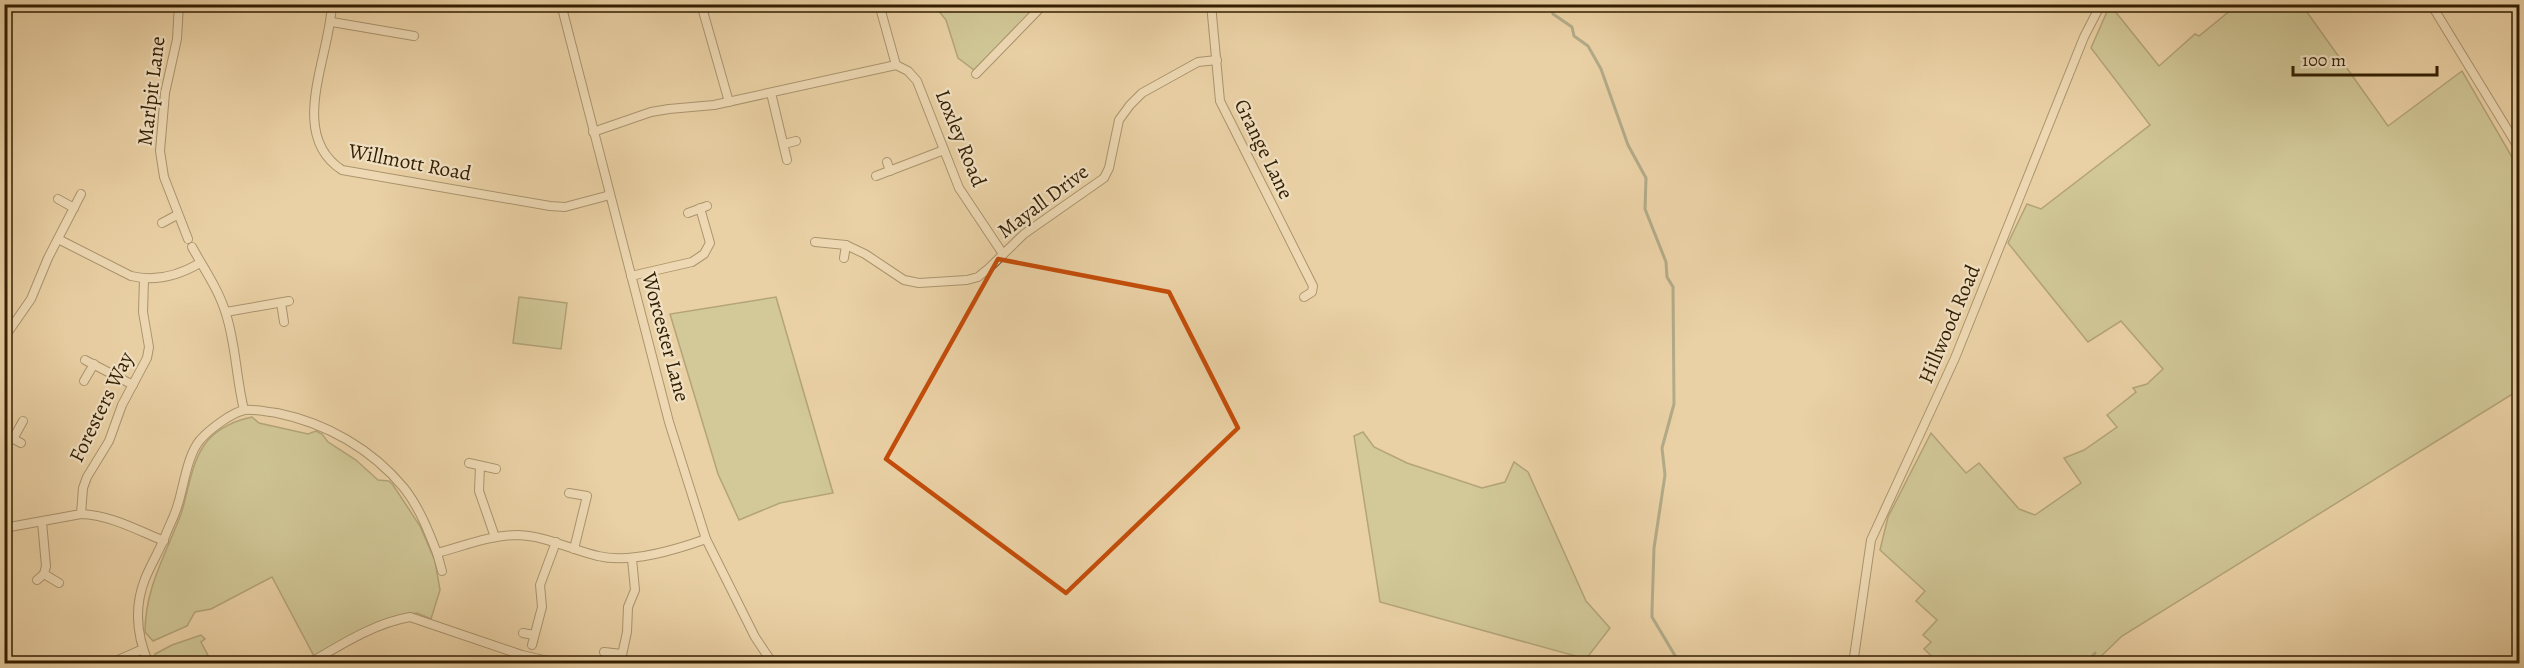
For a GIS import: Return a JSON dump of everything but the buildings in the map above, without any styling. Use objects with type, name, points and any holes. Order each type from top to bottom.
[{"type":"main road","points":[[4,16],[9,4]]},
{"type":"street","name":"Marlpit Lane","points":[[179,4],[177,39],[165,93],[160,151],[164,177],[177,215],[226,312],[244,410]]},
{"type":"street","name":"Willmott Road","points":[[332,4],[332,22],[318,82],[314,122],[316,141],[324,155],[342,170],[550,206],[565,207],[610,195]]},
{"type":"street","name":"Worcester Lane","points":[[561,4],[669,422],[706,539],[755,637],[773,663]]},
{"type":"street","points":[[701,4],[729,102]]},
{"type":"street","points":[[593,132],[651,112],[729,102],[896,65],[879,4]]},
{"type":"street","points":[[976,74],[1044,4]]},
{"type":"street","name":"Grange Lane","points":[[1210,4],[1220,101],[1313,286],[1312,292],[1304,297]]},
{"type":"street","name":"Hillwood Road","points":[[1852,663],[1872,540],[1955,358],[2084,37],[2101,4]]},
{"type":"street","points":[[2431,4],[2520,150]]},
{"type":"street","points":[[332,22],[414,36]]},
{"type":"street","name":"Mayall Drive","points":[[815,242],[846,245],[865,254],[904,280],[919,283],[967,280],[978,277],[1024,234],[1096,186],[1104,178],[1109,168],[1119,120],[1142,93],[1198,62],[1216,60]]},
{"type":"street","name":"Loxley Road","points":[[896,65],[908,71],[917,81],[959,188],[1003,254]]},
{"type":"street","points":[[771,93],[787,160]]},
{"type":"street","points":[[784,144],[796,141]]},
{"type":"street","points":[[876,176],[889,166],[944,150]]},
{"type":"street","points":[[4,338],[31,299],[81,194]]},
{"type":"street","points":[[58,199],[74,208]]},
{"type":"street","points":[[631,276],[692,262],[704,254],[710,243],[704,207],[688,213]]},
{"type":"street","points":[[162,223],[177,215]]},
{"type":"street","points":[[58,239],[131,276],[144,279],[170,276],[200,263]]},
{"type":"street","points":[[844,258],[846,245]]},
{"type":"street","name":"Foresters Way","points":[[81,514],[83,488],[87,477],[109,441],[122,405],[142,370],[149,347],[143,312],[144,279]]},
{"type":"street","points":[[226,312],[285,302],[284,322]]},
{"type":"street","points":[[85,360],[133,385]]},
{"type":"street","points":[[84,381],[94,364]]},
{"type":"street","points":[[149,663],[143,649],[139,621],[140,596],[144,580],[164,542],[199,442],[220,422],[244,410],[298,418],[321,425],[356,446],[392,475],[417,507],[437,553],[442,571]]},
{"type":"street","points":[[13,439],[23,421]]},
{"type":"street","points":[[469,464],[496,469]]},
{"type":"street","points":[[480,466],[479,491],[495,537]]},
{"type":"street","points":[[569,493],[587,496],[574,549]]},
{"type":"street","points":[[4,528],[81,514],[107,518],[164,542]]},
{"type":"street","points":[[42,522],[46,566],[40,577],[59,583]]},
{"type":"street","points":[[437,553],[495,537],[528,536],[613,559],[632,559],[706,539]]},
{"type":"street","points":[[532,645],[542,607],[540,585],[556,542]]},
{"type":"street","points":[[604,652],[621,659],[628,607],[635,590],[632,559]]},
{"type":"street","points":[[308,663],[392,621],[410,618],[522,655],[561,663]]},
{"type":"street","points":[[523,633],[534,635]]},
{"type":"street","points":[[109,663],[143,649]]},
{"type":"highlighted area","points":[[998,259],[1169,292],[1238,428],[1066,593],[886,459]]},
{"type":"green space","points":[[934,5],[1038,5],[974,70],[958,58],[946,20]]},
{"type":"green space","points":[[2110,5],[2159,66],[2195,34],[2199,36],[2232,9],[2229,5],[2302,5],[2388,126],[2462,71],[2519,169],[2519,390],[2122,636],[2094,663],[1939,663],[1924,649],[1931,642],[1923,635],[1937,620],[1916,601],[1925,591],[1880,550],[1888,517],[1931,433],[1966,473],[1979,463],[2019,509],[2035,515],[2081,483],[2064,458],[2084,450],[2117,427],[2107,415],[2136,392],[2133,388],[2147,384],[2163,369],[2121,321],[2088,342],[2008,243],[2027,204],[2041,209],[2150,125],[2091,48]]},
{"type":"green space","points":[[519,297],[567,303],[561,349],[513,343]]},
{"type":"green space","points":[[776,297],[833,493],[780,503],[739,520],[718,474],[670,314]]},
{"type":"green space","points":[[252,417],[259,423],[308,434],[316,431],[322,434],[328,442],[356,460],[378,480],[389,481],[393,485],[420,526],[435,561],[440,590],[431,619],[417,613],[396,617],[314,656],[272,577],[211,609],[195,612],[187,626],[153,641],[145,632],[152,586],[181,514],[191,476],[202,448],[223,428]]},
{"type":"green space","points":[[1363,432],[1374,447],[1407,463],[1482,488],[1505,482],[1514,462],[1528,472],[1586,601],[1610,628],[1586,659],[1380,602],[1354,436]]},
{"type":"green space","points":[[201,635],[205,639],[201,642],[212,663],[155,663],[155,654],[172,645]]},
{"type":"waterway","points":[[1551,4],[1553,14],[1572,27],[1574,36],[1588,46],[1601,69],[1628,145],[1646,178],[1645,209],[1666,262],[1667,277],[1673,287],[1674,404],[1662,448],[1665,475],[1654,548],[1652,617],[1680,664]]},
{"type":"waterway","points":[[2086,664],[2095,653]]}]
